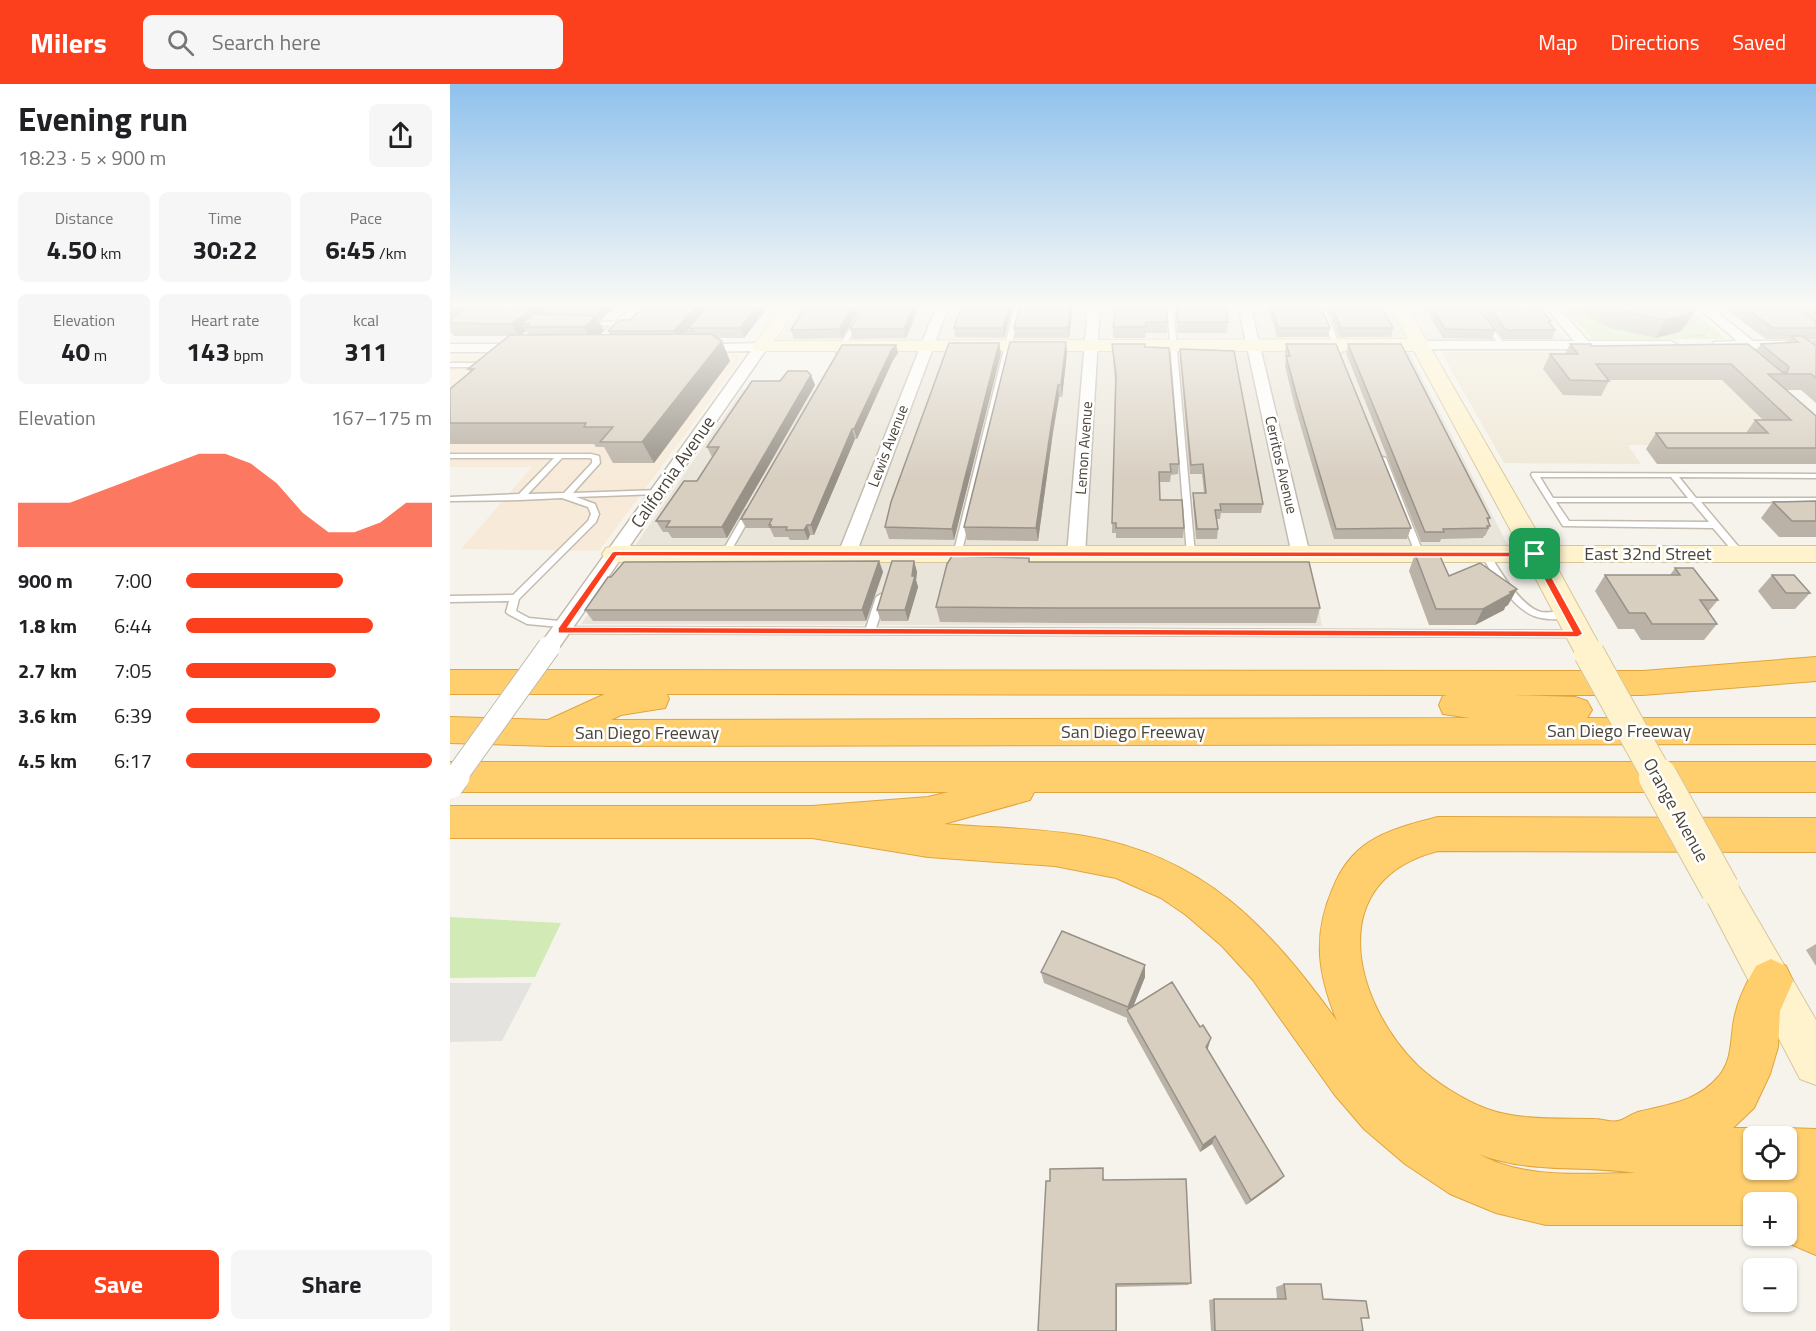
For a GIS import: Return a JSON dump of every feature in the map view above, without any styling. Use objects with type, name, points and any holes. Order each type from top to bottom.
[{"type":"highway","points":[[450,682],[1643,683],[1816,669]]},
{"type":"highway","points":[[551,733],[616,703],[801,683]]},
{"type":"highway","points":[[1167,684],[1250,696],[1581,710],[1816,729]]},
{"type":"highway","name":"San Diego Freeway","points":[[450,729],[551,733],[1816,729]]},
{"type":"highway","points":[[450,746],[648,749],[1816,749]]},
{"type":"highway","points":[[718,778],[764,760],[1816,759]]},
{"type":"highway","points":[[450,777],[1816,777]]},
{"type":"highway","points":[[450,822],[812,822],[928,813],[1059,777]]},
{"type":"highway","points":[[1693,777],[1816,790]]},
{"type":"highway","points":[[812,822],[928,840],[1086,852],[1118,861],[1174,884],[1212,911],[1267,963],[1348,1073],[1379,1110],[1405,1135],[1470,1177],[1506,1190],[1546,1199],[1743,1194]]},
{"type":"highway","points":[[1760,1192],[1656,1151],[1602,1144],[1544,1143],[1486,1133],[1404,1085],[1369,1040],[1356,1016],[1341,970],[1341,923],[1348,897],[1368,866],[1399,846],[1438,834],[1816,835]]},
{"type":"highway","points":[[1602,1144],[1689,1126],[1724,1107],[1739,1089],[1754,1052],[1757,1015],[1771,981]]},
{"type":"highway","points":[[1797,1153],[1816,1154]]},
{"type":"highway","points":[[1797,1197],[1816,1199]]},
{"type":"highway","points":[[1797,1216],[1816,1229]]},
{"type":"street","name":"California Avenue","points":[[450,785],[750,363]]},
{"type":"street","name":"Lewis Avenue","points":[[847,554],[920,363]]},
{"type":"street","name":"Lemon Avenue","points":[[1076,555],[1091,363]]},
{"type":"street","name":"Cerritos Avenue","points":[[1258,363],[1301,555]]},
{"type":"street","name":"Orange Avenue","points":[[1430,363],[1816,1063]]},
{"type":"street","name":"East 32nd Street","points":[[615,554],[847,554],[893,560],[957,555],[1816,554]]},
{"type":"lane","points":[[957,555],[1004,363]]},
{"type":"lane","points":[[1174,363],[1191,555]]},
{"type":"lane","points":[[450,365],[488,370]]},
{"type":"lane","points":[[1379,451],[1420,555]]},
{"type":"lane","points":[[450,456],[591,456],[596,458],[596,463],[565,496]]},
{"type":"lane","points":[[520,498],[560,456]]},
{"type":"lane","points":[[1714,525],[1566,524],[1535,475],[1816,476]]},
{"type":"lane","points":[[1673,475],[1740,554]]},
{"type":"lane","points":[[450,499],[659,492]]},
{"type":"lane","points":[[565,496],[592,506],[595,514],[592,522],[515,598],[511,612],[559,634],[870,631],[1579,634]]},
{"type":"lane","points":[[1551,500],[1816,500]]},
{"type":"lane","points":[[725,554],[754,502]]},
{"type":"lane","points":[[1486,555],[1493,570],[1527,608],[1579,634]]},
{"type":"lane","points":[[870,631],[884,587]]},
{"type":"lane","points":[[450,599],[515,598]]},
{"type":"shaded area","points":[[450,363],[738,363],[599,551],[461,549],[532,467],[450,467]]},
{"type":"shaded area","points":[[839,363],[1415,363],[1508,546],[1307,545],[1322,626],[581,624],[742,390],[823,390]]},
{"type":"shaded area","points":[[1447,363],[1750,363],[1816,446],[1628,445],[1641,464],[1504,463]]},
{"type":"shaded area","points":[[450,983],[532,983],[502,1041],[450,1042]]},
{"type":"green space","points":[[450,917],[561,923],[535,977],[450,978]]},
{"type":"building","points":[[475,363],[704,363],[642,442],[600,442],[613,427],[584,427],[586,423],[450,423],[450,389],[474,369],[468,369]]},
{"type":"building","points":[[831,363],[885,363],[852,429],[811,525],[807,525],[804,530],[786,530],[787,527],[770,527],[772,519],[741,519]]},
{"type":"building","points":[[942,363],[994,363],[952,529],[885,527],[891,502]]},
{"type":"building","points":[[1005,363],[1064,363],[1061,385],[1058,385],[1052,420],[1036,528],[964,527]]},
{"type":"building","points":[[1114,363],[1170,363],[1179,464],[1170,464],[1171,472],[1159,472],[1160,500],[1182,500],[1184,528],[1116,528],[1116,523],[1112,523]]},
{"type":"building","points":[[1181,363],[1236,363],[1263,504],[1220,504],[1221,510],[1215,510],[1218,529],[1197,529],[1193,493],[1206,493],[1203,464],[1191,465]]},
{"type":"building","points":[[1288,363],[1344,363],[1411,528],[1336,529]]},
{"type":"building","points":[[1356,363],[1411,363],[1490,518],[1487,518],[1490,526],[1487,526],[1488,528],[1443,529],[1444,532],[1425,532]]},
{"type":"building","points":[[1557,363],[1771,363],[1782,372],[1787,373],[1789,367],[1784,363],[1816,363],[1816,378],[1811,374],[1768,374],[1816,416],[1816,448],[1667,448],[1656,433],[1768,433],[1755,420],[1791,420],[1731,364],[1596,364],[1609,381],[1570,380]]},
{"type":"building","points":[[788,371],[807,371],[811,375],[722,527],[666,527],[670,521],[656,521],[684,481],[697,481],[719,447],[707,447],[752,381],[780,381]]},
{"type":"building","points":[[1816,501],[1816,521],[1792,521],[1773,502]]},
{"type":"building","points":[[1415,554],[1439,554],[1449,576],[1480,563],[1517,589],[1483,609],[1436,609]]},
{"type":"building","points":[[952,556],[1029,558],[1029,562],[1309,562],[1320,608],[936,607],[947,564]]},
{"type":"building","points":[[879,561],[862,610],[585,610],[608,577],[611,577],[624,562]]},
{"type":"building","points":[[892,561],[914,561],[912,576],[915,576],[905,610],[877,610]]},
{"type":"building","points":[[1675,568],[1693,568],[1718,600],[1700,600],[1717,624],[1652,624],[1645,613],[1629,613],[1605,575],[1680,575]]},
{"type":"building","points":[[1772,575],[1794,575],[1810,593],[1786,593]]},
{"type":"building","points":[[1062,931],[1145,965],[1128,1007],[1041,972]]},
{"type":"building","points":[[1172,982],[1200,1027],[1203,1025],[1211,1038],[1206,1047],[1284,1176],[1251,1200],[1215,1136],[1203,1145],[1127,1010]]},
{"type":"building","points":[[1103,1168],[1103,1180],[1186,1179],[1191,1283],[1116,1284],[1116,1331],[1038,1331],[1046,1181],[1050,1181],[1050,1169]]},
{"type":"building","points":[[1284,1284],[1321,1284],[1323,1299],[1366,1301],[1369,1318],[1361,1318],[1363,1331],[1215,1331],[1214,1299],[1286,1299]]},
{"type":"route","points":[[615,554],[1535,554],[1578,634],[561,630],[615,554]]}]
